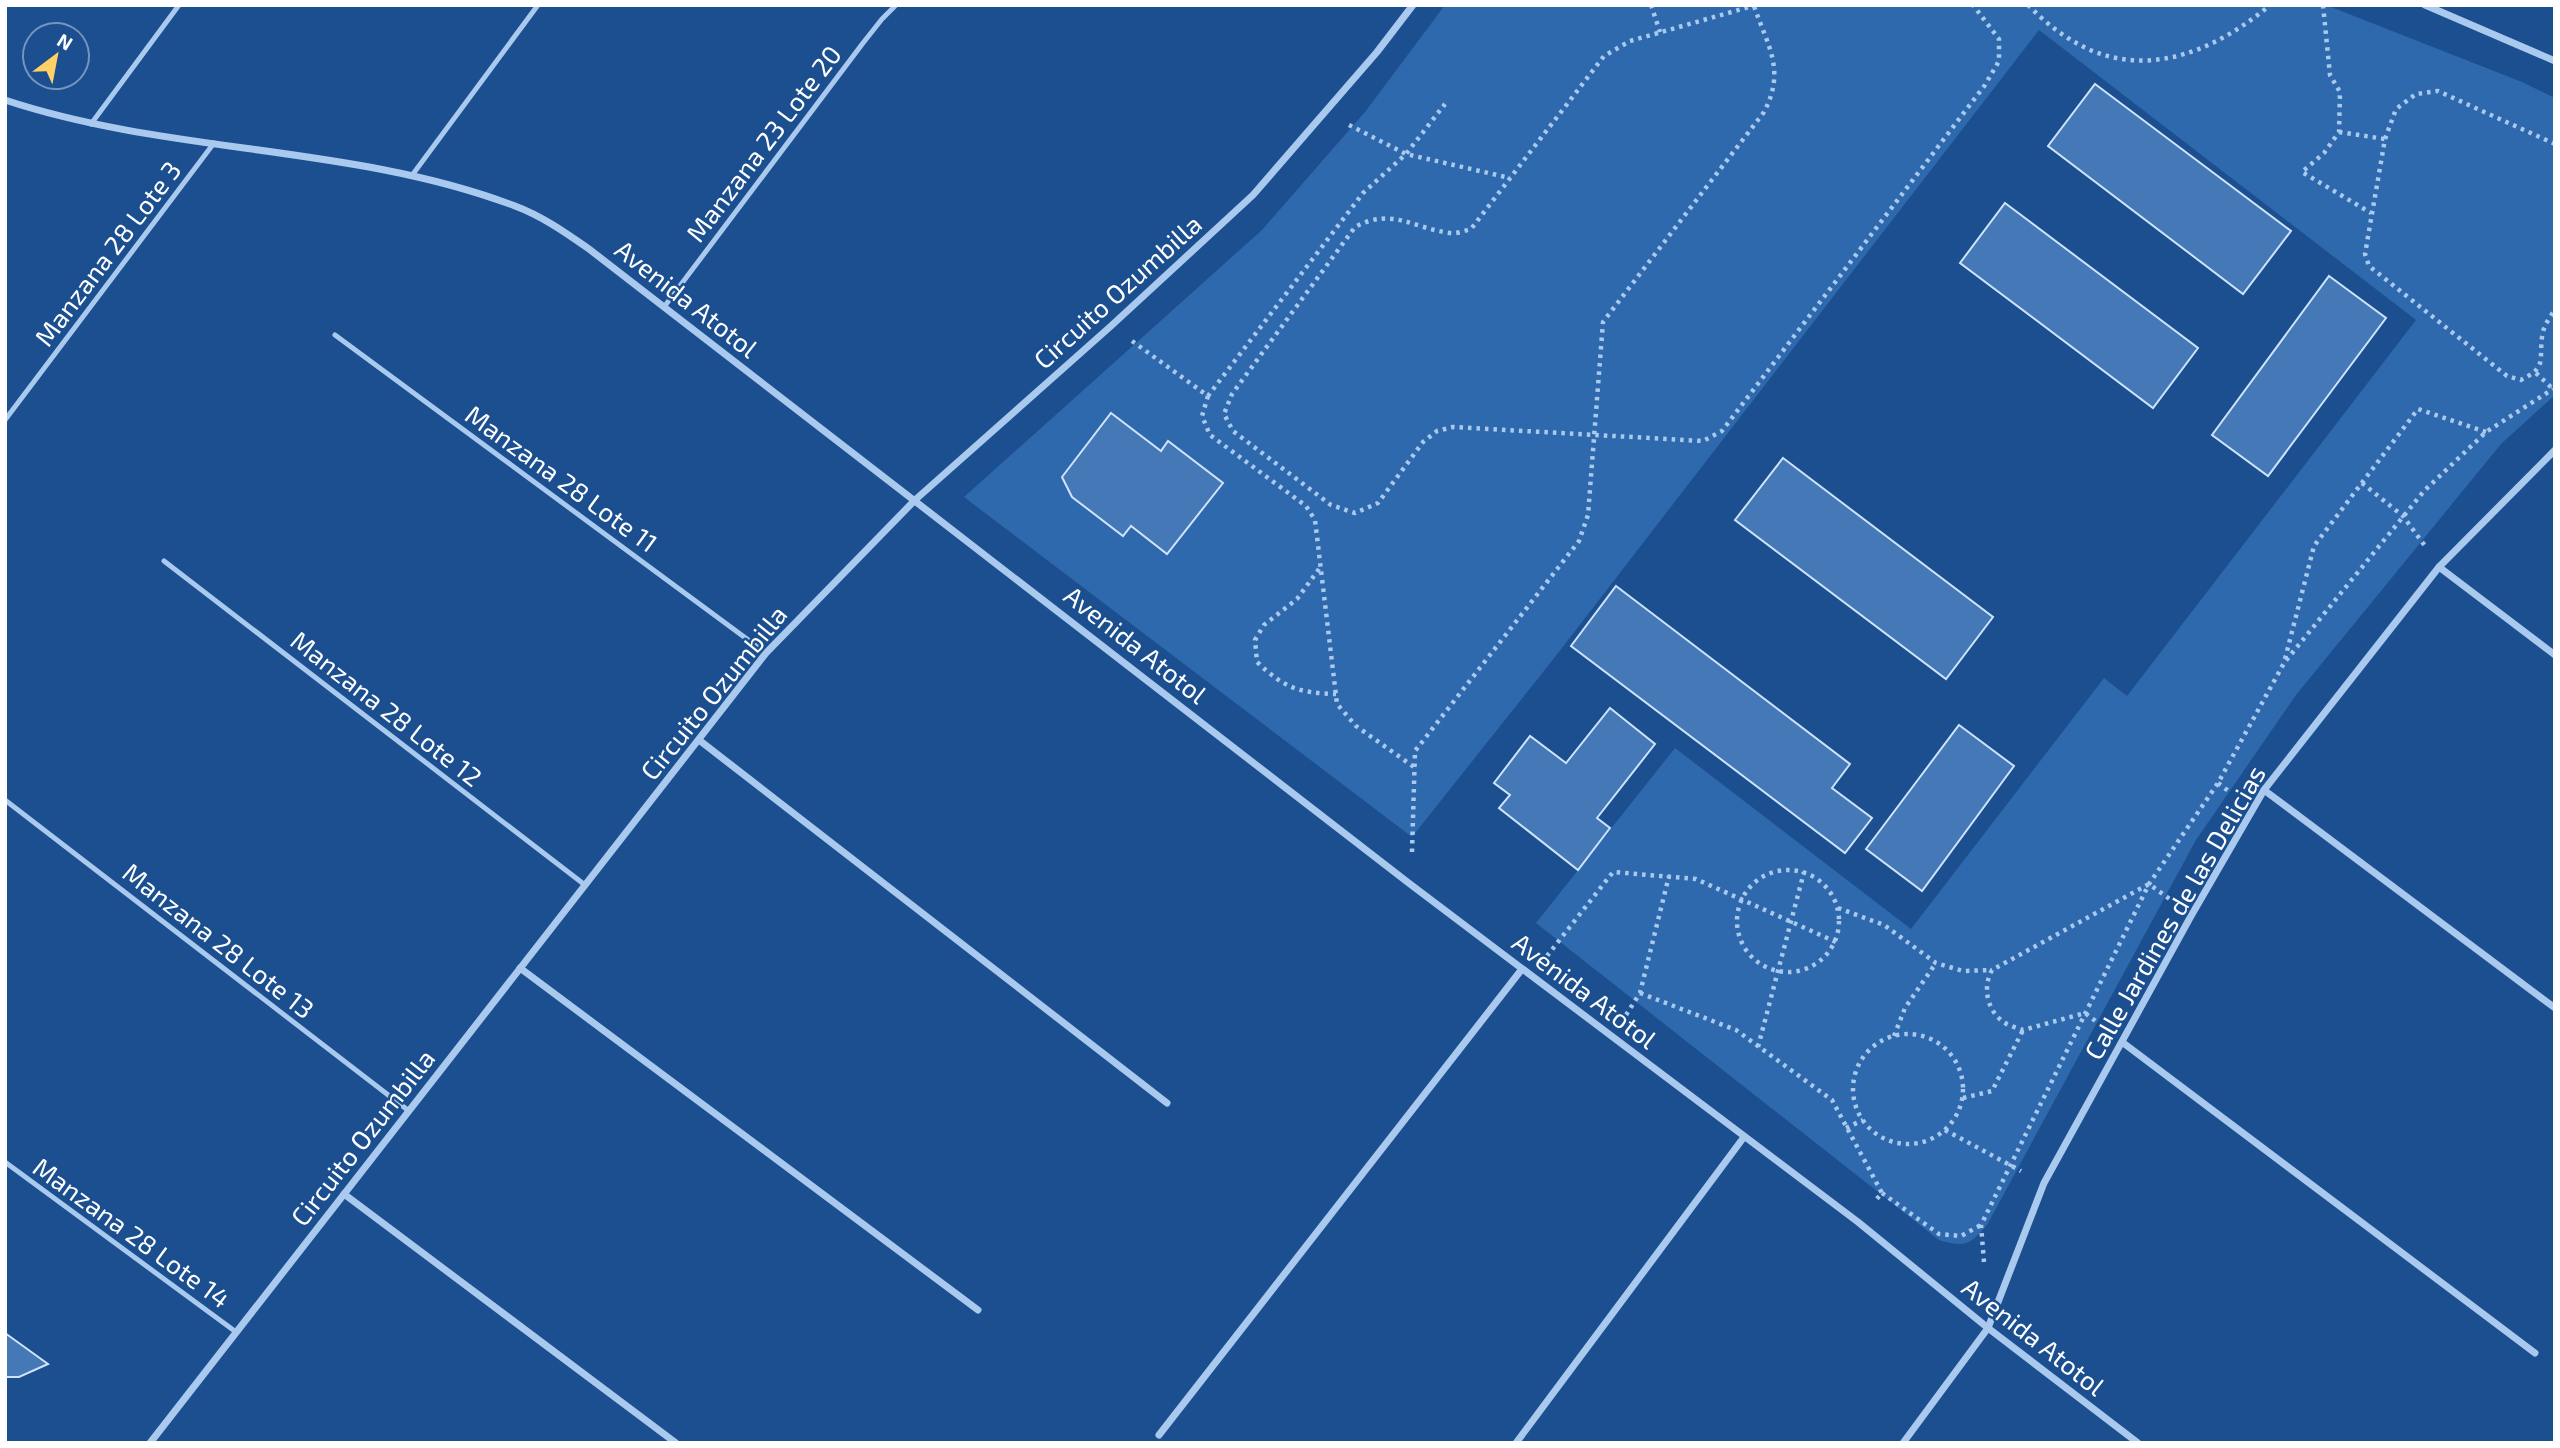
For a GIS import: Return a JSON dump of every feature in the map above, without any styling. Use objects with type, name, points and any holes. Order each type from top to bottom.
[{"type":"street","name":"Circuito Ozumbilla","points":[[150,1443],[766,653],[915,500],[1111,326],[1253,195],[1377,52],[1413,5]]},
{"type":"street","points":[[2424,5],[2555,61]]},
{"type":"street","name":"Avenida Atotol","points":[[5,100],[91,124],[412,174],[517,207],[556,227],[589,249],[1522,970],[1858,1222],[1988,1328],[2138,1443]]},
{"type":"street","name":"Calle Jardines de las Delicias","points":[[1903,1443],[1988,1328],[2044,1182],[2264,790],[2439,567],[2555,450]]},
{"type":"street","points":[[2439,567],[2555,654]]},
{"type":"street","points":[[699,740],[1167,1103]]},
{"type":"street","points":[[2264,790],[2555,1008]]},
{"type":"street","points":[[520,968],[978,1310]]},
{"type":"street","points":[[1159,1435],[1522,970]]},
{"type":"street","points":[[2122,1042],[2535,1353]]},
{"type":"street","points":[[1516,1443],[1744,1138]]},
{"type":"street","points":[[344,1194],[676,1443]]},
{"type":"lane","points":[[91,124],[179,5]]},
{"type":"lane","points":[[412,174],[538,5]]},
{"type":"lane","name":"Manzana 23 Lote 20","points":[[664,307],[863,43],[896,5]]},
{"type":"lane","name":"Manzana 28 Lote 3","points":[[5,420],[214,143]]},
{"type":"lane","name":"Manzana 28 Lote 11","points":[[334,335],[766,653]]},
{"type":"lane","name":"Manzana 28 Lote 12","points":[[164,561],[585,885]]},
{"type":"lane","name":"Manzana 28 Lote 13","points":[[5,800],[409,1111]]},
{"type":"lane","name":"Manzana 28 Lote 14","points":[[5,1162],[236,1332]]},
{"type":"path","points":[[1651,5],[1660,32]]},
{"type":"path","points":[[1410,884],[1415,751],[1578,541],[1588,515],[1594,435],[1603,322],[1764,112],[1773,96],[1777,71],[1755,6],[1630,41],[1604,56],[1471,229],[1452,234],[1392,218],[1371,218],[1355,227],[1232,394],[1224,414],[1233,431],[1331,505],[1355,513],[1378,503],[1423,442],[1437,431],[1452,427],[1594,435],[1703,441],[1722,431],[1985,85],[1999,61],[1999,39],[1973,5]]},
{"type":"path","points":[[2028,5],[2065,37],[2103,55],[2148,63],[2197,51],[2248,24],[2270,5]]},
{"type":"path","points":[[2323,5],[2330,75],[2340,92],[2339,132],[2324,153],[2302,172],[2371,214]]},
{"type":"path","points":[[2555,144],[2438,91],[2416,94],[2396,109],[2385,139],[2365,254],[2369,266],[2507,376],[2521,380],[2536,373],[2543,359],[2542,337],[2547,321],[2555,310]]},
{"type":"path","points":[[1415,767],[1356,726],[1337,704],[1315,520],[1306,506],[1210,435],[1202,416],[1208,396],[1363,193],[1406,154],[1446,104]]},
{"type":"path","points":[[1325,113],[1406,154],[1510,178]]},
{"type":"path","points":[[2339,132],[2385,139]]},
{"type":"path","points":[[1111,326],[1208,396]]},
{"type":"path","points":[[2536,373],[2555,391]]},
{"type":"path","points":[[2284,663],[2314,546],[2418,410],[2486,432]]},
{"type":"path","points":[[2362,483],[2403,516],[2439,567]]},
{"type":"path","points":[[1320,568],[1297,599],[1264,625],[1255,639],[1257,662],[1273,678],[1306,693],[1336,694]]},
{"type":"path","points":[[1788,869],[1804,872],[1819,879],[1831,892],[1838,908],[1840,926],[1836,942],[1826,957],[1812,967],[1795,972],[1778,972],[1754,959],[1739,938],[1736,922],[1746,891],[1758,880],[1772,872],[1788,869]]},
{"type":"path","points":[[1531,976],[1613,872],[1696,879],[1836,942]]},
{"type":"path","points":[[1759,1047],[1804,872]]},
{"type":"path","points":[[1613,1037],[1640,993],[1669,876]]},
{"type":"path","points":[[1838,908],[1884,925],[1936,963],[1963,971],[1992,970],[2149,884],[2191,916]]},
{"type":"path","points":[[1894,1036],[1905,1008],[1936,963]]},
{"type":"path","points":[[1992,970],[1985,983],[1988,1000],[2001,1020],[2023,1031],[2085,1013],[2122,1042]]},
{"type":"path","points":[[1640,993],[1736,1030],[1832,1100],[1882,1193],[1939,1234],[1961,1236],[1981,1225]]},
{"type":"path","points":[[1963,1098],[1992,1091],[2023,1031]]},
{"type":"path","points":[[1911,1034],[1928,1037],[1944,1047],[1956,1062],[1962,1080],[1963,1098],[1956,1116],[1945,1130],[1929,1140],[1910,1144],[1891,1141],[1874,1132],[1863,1120],[1855,1104],[1853,1087],[1857,1069],[1865,1054],[1878,1042],[1911,1034]]},
{"type":"path","points":[[1846,1128],[1863,1120]]},
{"type":"path","points":[[1945,1130],[2044,1182]]},
{"type":"path","points":[[1858,1222],[1882,1193]]},
{"type":"shaded area","points":[[1445,5],[2326,5],[2522,82],[2555,98],[2555,395],[2501,444],[2296,695],[2196,840],[1987,1225],[1971,1241],[1955,1244],[1939,1240],[1536,923],[1675,748],[1911,929],[2104,678],[2127,696],[2416,320],[2039,30],[1555,657],[1412,837],[964,497],[1262,230],[1365,112]]},
{"type":"building","points":[[2095,84],[2291,231],[2243,294],[2048,146]]},
{"type":"building","points":[[2005,203],[2198,348],[2153,408],[1960,263]]},
{"type":"building","points":[[2329,276],[2386,318],[2268,476],[2212,435]]},
{"type":"building","points":[[1111,413],[1161,451],[1168,441],[1223,483],[1167,554],[1131,526],[1123,536],[1072,497],[1062,477]]},
{"type":"building","points":[[1783,458],[1993,617],[1946,679],[1735,520]]},
{"type":"building","points":[[1616,586],[1850,764],[1832,788],[1872,818],[1845,853],[1571,646]]},
{"type":"building","points":[[1610,708],[1655,744],[1597,818],[1610,828],[1578,870],[1499,808],[1510,795],[1494,783],[1530,736],[1566,763]]},
{"type":"building","points":[[1959,725],[2014,766],[1922,891],[1866,849]]},
{"type":"building","points":[[5,1333],[48,1364],[19,1377],[5,1377]]}]
